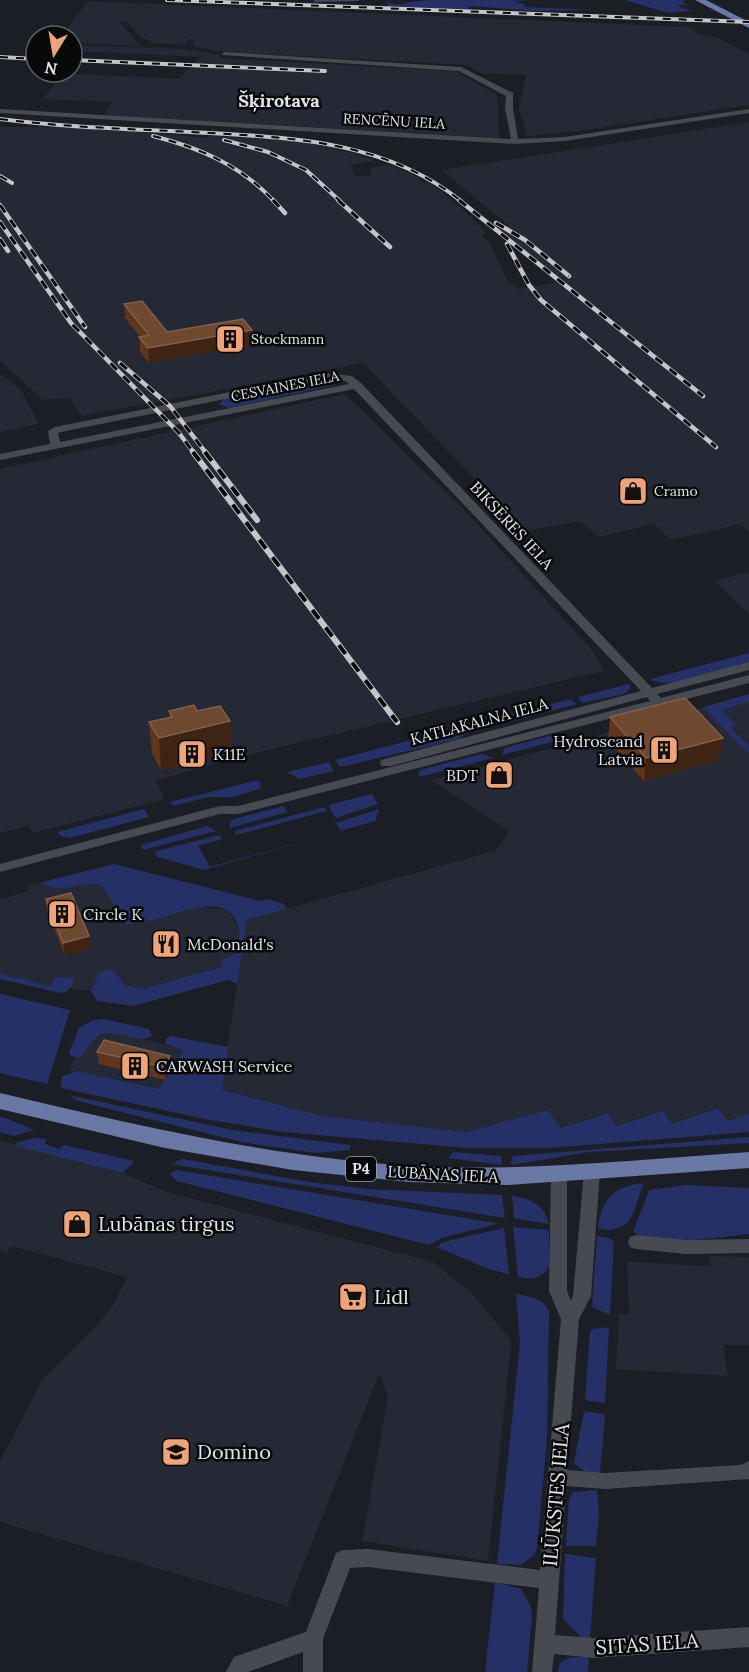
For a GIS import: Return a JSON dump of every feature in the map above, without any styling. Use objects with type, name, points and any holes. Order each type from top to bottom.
[{"type":"main road","points":[[699,0],[746,25]]},
{"type":"main road","name":"LUBĀNAS IELA","points":[[0,1101],[165,1140],[293,1162],[409,1174],[465,1177],[749,1160]]},
{"type":"street","points":[[224,54],[461,69],[510,95],[509,108],[515,142]]},
{"type":"street","name":"RENCĒNU IELA","points":[[0,111],[515,142],[565,139],[749,111]]},
{"type":"street","name":"BIKSĒRES IELA","points":[[338,376],[349,378],[358,385],[659,703]]},
{"type":"street","name":"CESVAINES IELA","points":[[55,446],[53,431],[338,376]]},
{"type":"street","name":"CESVAINES IELA","points":[[0,457],[358,385]]},
{"type":"street","name":"CESVAINES IELA","points":[[205,400],[218,413]]},
{"type":"street","points":[[108,419],[120,433]]},
{"type":"street","name":"KATLAKALNA IELA","points":[[220,810],[232,802],[749,666]]},
{"type":"street","name":"KATLAKALNA IELA","points":[[0,868],[220,810],[238,810],[749,679]]},
{"type":"street","name":"ILŪKSTES IELA","points":[[543,1672],[570,1319],[582,1296],[592,1171]]},
{"type":"street","name":"ILŪKSTES IELA","points":[[559,1173],[558,1292],[570,1319]]},
{"type":"street","points":[[636,1242],[686,1247],[749,1246]]},
{"type":"street","points":[[558,1477],[604,1481],[744,1473],[749,1469]]},
{"type":"street","points":[[313,1672],[313,1639],[343,1559],[368,1558],[549,1580]]},
{"type":"street","name":"SITAS IELA","points":[[545,1644],[594,1648],[749,1637]]},
{"type":"street","points":[[236,1672],[241,1664],[313,1639]]},
{"type":"shaded area","points":[[428,0],[528,0],[514,1],[526,5],[524,7],[595,10],[534,11],[471,6],[467,9],[388,6],[387,3],[404,5],[403,3]]},
{"type":"shaded area","points":[[625,0],[684,0],[683,3],[690,5],[676,5],[692,11],[668,13]]},
{"type":"shaded area","points":[[88,1],[690,27],[695,29],[694,32],[718,38],[749,54],[749,105],[579,131],[527,136],[519,109],[526,75],[480,73],[466,65],[224,52],[194,46],[193,39],[189,39],[184,45],[150,43],[151,41],[142,38],[127,22],[120,22],[140,46],[84,44],[84,24],[70,24]]},
{"type":"shaded area","points":[[84,45],[183,49],[221,55],[220,58],[455,71],[497,95],[499,138],[103,115],[113,102],[43,99],[55,84],[84,84],[84,74],[178,79],[201,57],[84,52]]},
{"type":"shaded area","points":[[749,122],[749,531],[740,524],[671,540],[654,524],[599,537],[580,521],[525,531],[363,363],[82,416],[69,398],[43,400],[0,361],[0,127],[87,127],[207,138],[211,136],[300,141],[356,154],[375,161],[351,165],[355,176],[370,176],[371,169],[387,164],[421,178],[419,180],[422,183],[430,182],[486,232],[482,237],[489,242],[508,282],[519,289],[564,281],[523,250],[500,229],[509,226],[442,170]]},
{"type":"shaded area","points":[[0,374],[21,390],[39,424],[0,432]]},
{"type":"shaded area","points":[[332,380],[335,385],[229,408],[219,404],[225,398]]},
{"type":"shaded area","points":[[345,394],[465,511],[592,650],[604,671],[251,754],[156,780],[165,799],[33,833],[29,826],[0,833],[0,469]]},
{"type":"shaded area","points":[[749,572],[749,612],[748,613],[715,581]]},
{"type":"shaded area","points":[[749,653],[749,663],[698,678],[670,683],[650,679]]},
{"type":"shaded area","points":[[629,684],[630,688],[625,694],[582,703],[578,697]]},
{"type":"shaded area","points":[[749,694],[749,702],[722,710],[735,724],[730,727],[749,746],[748,754],[703,707]]},
{"type":"shaded area","points":[[749,695],[749,1114],[727,1122],[672,1124],[662,1111],[616,1126],[607,1113],[560,1128],[496,1126],[467,1132],[322,1116],[221,1090],[247,920],[497,850],[509,831],[431,780]]},
{"type":"shaded area","points":[[571,699],[577,704],[510,722],[505,716]]},
{"type":"shaded area","points":[[461,727],[465,734],[459,739],[340,767],[335,760]]},
{"type":"shaded area","points":[[556,734],[567,738],[502,755],[504,749],[508,747]]},
{"type":"shaded area","points":[[481,754],[493,758],[420,777],[418,775],[420,770]]},
{"type":"shaded area","points":[[329,762],[334,771],[299,779],[287,772]]},
{"type":"shaded area","points":[[258,780],[261,784],[259,789],[233,797],[209,797],[177,805],[172,805],[170,802]]},
{"type":"shaded area","points":[[372,794],[378,804],[336,818],[328,805]]},
{"type":"shaded area","points":[[284,806],[287,812],[230,828],[230,822],[234,819]]},
{"type":"shaded area","points":[[324,807],[327,811],[236,835],[234,831]]},
{"type":"shaded area","points":[[144,809],[149,817],[69,838],[57,832]]},
{"type":"shaded area","points":[[379,809],[375,821],[341,831],[336,823]]},
{"type":"shaded area","points":[[207,826],[216,831],[143,850],[141,845]]},
{"type":"shaded area","points":[[219,835],[222,839],[198,846],[210,867],[319,837],[204,870],[155,856],[157,851]]},
{"type":"shaded area","points":[[114,864],[260,901],[268,899],[284,904],[286,909],[247,920],[237,984],[228,980],[133,1006],[97,1001],[91,991],[99,972],[107,969],[115,970],[124,985],[142,989],[222,967],[221,960],[240,952],[238,927],[229,912],[216,907],[198,908],[141,923],[125,924],[102,885],[87,884],[58,888],[44,885],[42,882]]},
{"type":"shaded area","points":[[42,882],[50,888],[89,882],[102,885],[107,890],[122,922],[130,925],[197,907],[223,909],[230,913],[241,934],[240,952],[221,960],[223,967],[142,989],[124,985],[116,970],[107,969],[96,978],[91,991],[71,989],[74,984],[52,980],[49,986],[0,973],[0,900],[28,891],[27,886]]},
{"type":"shaded area","points":[[0,973],[49,986],[56,977],[74,978],[74,984],[66,992],[60,993],[0,979]]},
{"type":"shaded area","points":[[0,994],[70,1010],[47,1084],[0,1073]]},
{"type":"shaded area","points":[[103,1019],[149,1029],[152,1036],[140,1039],[106,1034],[96,1038],[79,1058],[71,1056],[69,1053],[79,1028],[93,1020]]},
{"type":"shaded area","points":[[107,1033],[116,1033],[183,1049],[160,1089],[77,1071],[69,1072],[74,1058],[79,1058],[92,1041]]},
{"type":"shaded area","points":[[171,1036],[228,1047],[222,1090],[322,1116],[467,1132],[548,1110],[560,1128],[608,1113],[616,1126],[663,1111],[672,1124],[718,1108],[727,1121],[749,1114],[749,1132],[549,1148],[467,1148],[284,1132],[210,1120],[61,1088],[62,1076],[77,1071],[159,1089],[183,1050],[165,1044],[166,1039]]},
{"type":"shaded area","points":[[68,1095],[233,1130],[350,1145],[350,1150],[316,1153],[241,1142],[78,1101]]},
{"type":"shaded area","points":[[0,1116],[34,1130],[14,1136],[0,1132]]},
{"type":"shaded area","points":[[749,1137],[749,1143],[590,1152],[511,1165],[512,1156]]},
{"type":"shaded area","points":[[34,1138],[46,1139],[45,1144],[59,1149],[64,1145],[134,1161],[123,1173],[16,1146],[18,1142]]},
{"type":"shaded area","points":[[0,1140],[123,1173],[167,1192],[433,1262],[470,1291],[509,1338],[511,1345],[488,1561],[362,1541],[388,1397],[379,1374],[287,1606],[0,1522],[0,1461],[42,1380],[93,1330],[113,1305],[127,1277],[11,1246],[7,1253],[0,1251]]},
{"type":"shaded area","points":[[453,1152],[501,1156],[502,1165],[448,1158]]},
{"type":"shaded area","points":[[182,1159],[316,1183],[369,1189],[502,1195],[505,1218],[171,1164]]},
{"type":"shaded area","points":[[176,1170],[497,1224],[441,1238],[429,1245],[177,1181],[170,1174]]},
{"type":"shaded area","points":[[644,1183],[634,1211],[626,1224],[610,1230],[598,1229],[602,1210],[611,1196],[625,1187]]},
{"type":"shaded area","points":[[685,1185],[749,1188],[749,1234],[672,1240],[643,1237],[633,1232],[649,1190]]},
{"type":"shaded area","points":[[512,1196],[525,1199],[540,1207],[549,1224],[514,1218]]},
{"type":"shaded area","points":[[513,1227],[549,1230],[549,1267],[539,1276],[518,1277]]},
{"type":"shaded area","points":[[504,1228],[509,1274],[488,1269],[437,1247],[443,1242]]},
{"type":"shaded area","points":[[597,1236],[609,1238],[614,1242],[610,1315],[592,1307]]},
{"type":"shaded area","points":[[709,1256],[748,1257],[749,1260],[749,1345],[723,1345],[728,1376],[616,1369],[619,1314],[629,1314],[627,1262],[710,1266]]},
{"type":"shaded area","points":[[516,1294],[539,1300],[549,1311],[547,1439],[537,1548],[534,1555],[521,1565],[497,1564],[520,1343]]},
{"type":"shaded area","points":[[609,1327],[605,1403],[585,1400],[590,1332],[593,1329]]},
{"type":"shaded area","points":[[584,1411],[603,1414],[605,1417],[600,1473],[586,1473],[574,1463]]},
{"type":"shaded area","points":[[597,1490],[599,1517],[596,1546],[566,1546],[569,1499],[573,1492]]},
{"type":"shaded area","points":[[565,1554],[596,1558],[590,1639],[582,1638],[563,1619]]},
{"type":"shaded area","points":[[495,1582],[521,1589],[530,1605],[532,1616],[527,1672],[485,1672]]},
{"type":"shaded area","points":[[589,1656],[588,1672],[557,1672],[561,1662],[568,1658]]},
{"type":"building","points":[[142,301],[167,332],[243,319],[252,330],[148,348],[139,337],[149,335],[124,304]]},
{"type":"building","points":[[685,698],[723,738],[646,758],[610,717]]},
{"type":"building","points":[[194,705],[197,711],[220,706],[230,721],[159,738],[149,722],[172,717],[169,711]]},
{"type":"building","points":[[71,893],[89,936],[63,943],[46,899]]},
{"type":"building","points":[[104,1040],[170,1056],[164,1067],[97,1052]]},
{"type":"waterway","points":[[315,1],[358,0]]},
{"type":"railway","points":[[167,0],[749,22]]},
{"type":"railway","points":[[0,57],[24,58]]},
{"type":"railway","points":[[84,61],[325,71]]},
{"type":"railway","points":[[0,119],[310,141],[373,155],[404,167],[433,182],[461,201]]},
{"type":"railway","points":[[153,136],[203,152],[247,177],[273,200]]},
{"type":"railway","points":[[224,140],[268,152],[306,170],[340,201]]},
{"type":"railway","points":[[0,176],[12,183]]},
{"type":"railway","points":[[273,200],[285,213]]},
{"type":"railway","points":[[338,200],[390,247]]},
{"type":"railway","points":[[459,200],[703,396]]},
{"type":"railway","points":[[0,205],[85,327]]},
{"type":"railway","points":[[0,222],[71,323],[179,433],[194,453]]},
{"type":"railway","points":[[496,223],[525,240],[569,276]]},
{"type":"railway","points":[[0,239],[8,251]]},
{"type":"railway","points":[[507,244],[529,285],[541,300],[716,447]]},
{"type":"railway","points":[[120,363],[170,406],[206,453]]},
{"type":"railway","points":[[193,452],[397,722]]},
{"type":"railway","points":[[205,452],[257,520]]},
{"type":"place","name":"Stockmann","points":[[230,339]]},
{"type":"place","name":"Cramo","points":[[633,491]]},
{"type":"place","name":"Hydroscand Latvia","points":[[664,750]]},
{"type":"place","name":"K11E","points":[[192,754]]},
{"type":"place","name":"BDT","points":[[499,775]]},
{"type":"place","name":"Circle K","points":[[62,914]]},
{"type":"place","name":"McDonald's","points":[[166,944]]},
{"type":"place","name":"CARWASH Service","points":[[135,1066]]},
{"type":"place","name":"Lubānas tirgus","points":[[77,1224]]},
{"type":"place","name":"Lidl","points":[[353,1297]]},
{"type":"place","name":"Domino","points":[[176,1452]]},
{"type":"district","name":"Šķirotava","points":[[279,101]]}]
